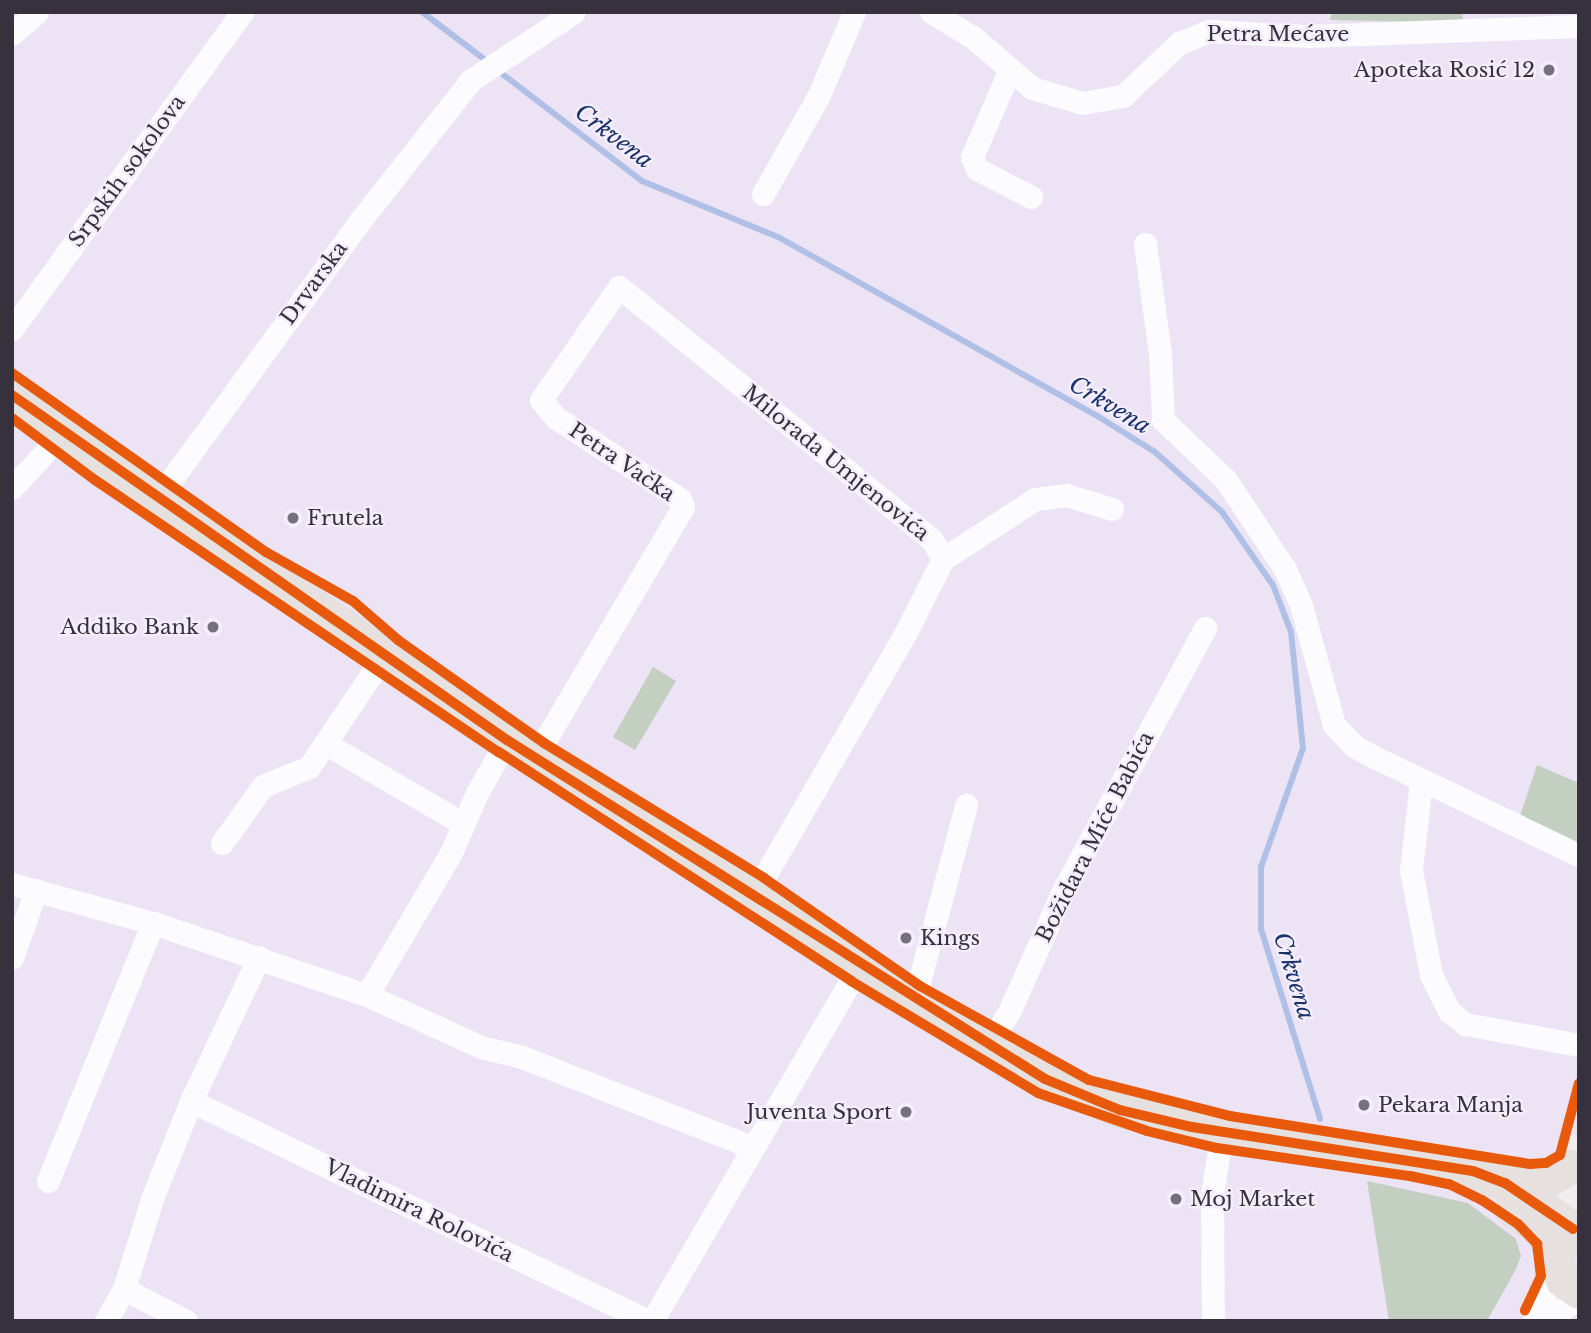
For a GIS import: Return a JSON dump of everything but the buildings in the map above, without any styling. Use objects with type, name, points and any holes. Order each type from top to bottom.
[{"type":"main road","points":[[12,395],[520,750],[987,1047],[1083,1097],[1222,1132],[1444,1166],[1492,1177],[1548,1180],[1576,1155]]},
{"type":"main road","points":[[1444,1166],[1493,1193],[1537,1228],[1570,1249]]},
{"type":"main road","points":[[1492,1177],[1570,1249]]},
{"type":"street","points":[[12,34],[37,12]]},
{"type":"street","name":"Srpskih sokolova","points":[[12,329],[242,12]]},
{"type":"street","name":"Drvarska","points":[[158,498],[359,222],[478,73],[574,12]]},
{"type":"street","points":[[763,194],[819,95],[854,12]]},
{"type":"street","name":"Petra Mećave","points":[[930,12],[974,38],[1010,69],[1050,96],[1101,103],[1123,96],[1179,43],[1209,31],[1307,36],[1579,26]]},
{"type":"street","points":[[1010,69],[972,157],[977,169],[1031,197]]},
{"type":"street","points":[[1145,244],[1160,353],[1163,421],[1218,471],[1285,569],[1301,605],[1334,725],[1353,746],[1422,782],[1579,855]]},
{"type":"street","name":"Milorada Umjenovića","points":[[619,287],[932,540],[943,559],[905,634],[752,896]]},
{"type":"street","name":"Petra Vačka","points":[[520,750],[683,507],[680,499],[556,418],[541,400],[619,287]]},
{"type":"street","points":[[12,488],[64,432]]},
{"type":"street","points":[[943,559],[1035,499],[1066,495],[1112,509]]},
{"type":"street","name":"Božidara Miće Babića","points":[[987,1047],[1009,1012],[1064,889],[1205,628]]},
{"type":"street","points":[[222,843],[263,786],[309,767],[328,745],[384,656]]},
{"type":"street","points":[[328,745],[464,824]]},
{"type":"street","points":[[368,995],[464,824],[520,750]]},
{"type":"street","points":[[1422,782],[1411,870],[1432,975],[1449,1011],[1465,1024],[1579,1045]]},
{"type":"street","points":[[914,1001],[966,805]]},
{"type":"street","points":[[12,884],[152,923],[368,995],[481,1047],[522,1056],[752,1147]]},
{"type":"street","points":[[12,958],[36,890]]},
{"type":"street","points":[[48,1181],[152,923]]},
{"type":"street","points":[[106,1321],[124,1289],[153,1196],[191,1101],[259,957]]},
{"type":"street","name":"Vladimira Rolovića","points":[[191,1101],[650,1321],[860,965]]},
{"type":"street","points":[[1213,1321],[1212,1194],[1222,1132]]},
{"type":"street","points":[[1534,1321],[1570,1249],[1566,1187],[1576,1155]]},
{"type":"street","points":[[124,1289],[186,1321]]},
{"type":"street","points":[[1544,1321],[1579,1298]]},
{"type":"green space","points":[[1332,12],[1463,12],[1462,23],[1330,20]]},
{"type":"green space","points":[[653,667],[676,681],[635,750],[613,737]]},
{"type":"green space","points":[[1537,765],[1579,783],[1579,846],[1518,822]]},
{"type":"green space","points":[[1367,1181],[1468,1203],[1516,1239],[1521,1256],[1487,1321],[1389,1321]]},
{"type":"waterway","name":"Crkvena","points":[[422,12],[488,62]]},
{"type":"waterway","name":"Crkvena","points":[[496,69],[642,181],[780,238],[1099,417],[1155,452],[1222,512],[1273,585],[1291,632],[1303,748],[1261,867],[1261,929],[1320,1119]]},
{"type":"cycle path","points":[[12,373],[266,552],[353,601],[398,640],[544,743],[764,878],[920,986],[1089,1080],[1230,1116],[1530,1164],[1546,1163],[1560,1155],[1579,1083]]},
{"type":"cycle path","points":[[12,395],[507,740],[1045,1079],[1120,1110],[1192,1127],[1473,1171],[1505,1183],[1573,1229]]},
{"type":"cycle path","points":[[12,418],[95,480],[499,752],[851,981],[1038,1093],[1147,1131],[1217,1148],[1410,1176],[1449,1184],[1482,1200],[1518,1224],[1537,1244],[1541,1276],[1525,1311]]},
{"type":"place","name":"Apoteka Rosić 12","points":[[1549,70]]},
{"type":"place","name":"Frutela","points":[[293,518]]},
{"type":"place","name":"Addiko Bank","points":[[213,627]]},
{"type":"place","name":"Kings","points":[[906,938]]},
{"type":"place","name":"Pekara Manja","points":[[1364,1105]]},
{"type":"place","name":"Juventa Sport","points":[[906,1112]]},
{"type":"place","name":"Moj Market","points":[[1176,1199]]}]
